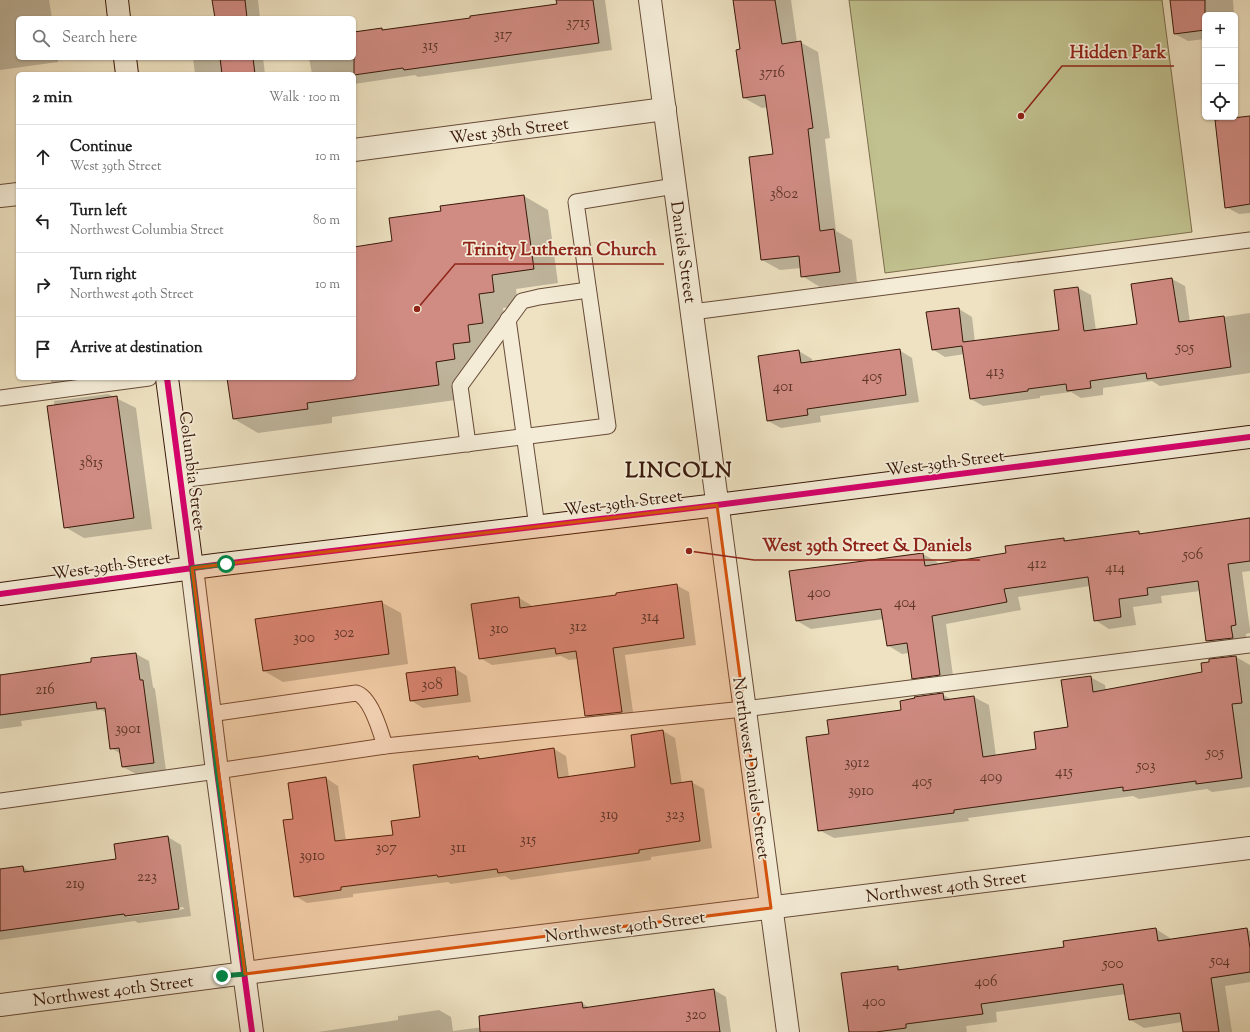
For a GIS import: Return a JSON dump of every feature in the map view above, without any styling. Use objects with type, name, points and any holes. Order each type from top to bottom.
[{"type":"street","points":[[117,0],[119,16]]},
{"type":"street","name":"Daniels Street","points":[[650,0],[717,505]]},
{"type":"street","points":[[124,60],[127,72]]},
{"type":"street","name":"West 38th Street","points":[[356,150],[665,109]]},
{"type":"street","points":[[0,196],[16,194]]},
{"type":"street","name":"Columbia Street","points":[[167,380],[252,1032]]},
{"type":"street","name":"West 39th Street","points":[[0,594],[192,568],[717,505],[1250,437]]},
{"type":"street","name":"Northwest Daniels Street","points":[[717,505],[788,1032]]},
{"type":"street","name":"Northwest 40th Street","points":[[0,1005],[1250,848]]},
{"type":"lane","points":[[180,480],[608,426],[576,202],[675,186]]},
{"type":"lane","points":[[692,312],[1250,240]]},
{"type":"lane","points":[[468,444],[460,386],[522,301],[588,290]]},
{"type":"lane","points":[[508,319],[537,527]]},
{"type":"lane","points":[[0,398],[134,380]]},
{"type":"lane","points":[[0,801],[385,746],[744,709],[1250,646]]},
{"type":"lane","points":[[210,714],[356,693],[360,694],[366,700],[385,746]]},
{"type":"highlighted area","points":[[717,505],[771,908],[245,974],[192,568]]},
{"type":"green space","points":[[849,0],[1162,0],[1192,232],[885,273]]},
{"type":"building","points":[[212,0],[245,0],[247,16],[215,16]]},
{"type":"building","points":[[556,0],[593,0],[599,43],[404,70],[403,68],[356,75],[356,72],[354,72],[354,60],[356,60],[356,32],[382,28],[382,30],[470,18],[470,16],[557,4]]},
{"type":"building","points":[[733,0],[775,0],[782,44],[801,41],[813,128],[808,129],[820,231],[834,229],[840,272],[801,277],[799,256],[761,260],[749,157],[773,154],[765,95],[743,98],[736,50],[740,49]]},
{"type":"building","points":[[1170,0],[1205,0],[1205,12],[1202,12],[1202,30],[1174,34]]},
{"type":"building","points":[[220,60],[253,60],[255,72],[222,72]]},
{"type":"building","points":[[1250,116],[1250,204],[1225,208],[1215,120],[1238,120],[1238,117]]},
{"type":"building","points":[[524,195],[534,269],[492,275],[494,292],[479,294],[483,323],[468,325],[470,342],[453,344],[455,359],[436,362],[439,385],[307,403],[308,409],[233,419],[227,380],[356,380],[356,247],[392,241],[389,218],[441,211],[440,206]]},
{"type":"building","points":[[1172,278],[1179,322],[1224,316],[1231,367],[1147,379],[1146,373],[1090,381],[1091,388],[1067,391],[1066,384],[970,399],[962,346],[932,350],[926,312],[959,308],[963,342],[1059,330],[1054,290],[1078,287],[1084,331],[1137,324],[1131,284]]},
{"type":"building","points":[[900,349],[906,395],[807,409],[808,415],[767,421],[758,356],[799,350],[801,363]]},
{"type":"building","points":[[117,396],[134,518],[64,528],[47,406]]},
{"type":"building","points":[[1250,518],[1250,561],[1228,564],[1236,625],[1231,626],[1233,638],[1206,641],[1198,581],[1147,588],[1148,595],[1119,599],[1121,617],[1094,621],[1088,577],[1004,589],[1007,602],[932,616],[940,675],[912,679],[907,643],[887,646],[881,609],[796,621],[789,571],[923,553],[925,566],[1006,553],[1005,546],[1064,538],[1064,541],[1139,531],[1139,534]]},
{"type":"building","points":[[677,584],[684,638],[613,648],[622,712],[585,716],[576,651],[556,654],[555,648],[479,659],[471,604],[519,597],[520,608],[616,595],[616,593]]},
{"type":"building","points":[[382,601],[389,654],[263,671],[255,619]]},
{"type":"building","points":[[136,653],[140,680],[143,680],[154,763],[122,767],[119,748],[110,749],[105,708],[97,709],[96,702],[0,715],[0,675],[91,662],[91,658]]},
{"type":"building","points":[[1236,656],[1242,703],[1232,704],[1242,778],[1196,784],[1196,781],[1123,791],[1123,787],[954,810],[954,813],[818,831],[806,737],[829,734],[827,720],[901,710],[900,701],[915,698],[914,697],[943,693],[944,700],[974,696],[983,757],[1036,749],[1034,732],[1068,727],[1061,680],[1091,676],[1093,692],[1202,672],[1201,663],[1209,662],[1209,659]]},
{"type":"building","points":[[455,667],[458,695],[410,701],[406,673]]},
{"type":"building","points":[[663,730],[671,784],[692,781],[700,841],[639,850],[639,853],[498,873],[497,869],[438,877],[437,875],[341,887],[341,890],[294,897],[283,820],[293,819],[288,783],[326,777],[335,841],[393,835],[391,821],[420,817],[413,765],[478,756],[479,759],[554,748],[558,778],[635,767],[631,735]]},
{"type":"building","points":[[168,836],[179,909],[125,916],[124,914],[0,931],[0,869],[23,866],[24,872],[116,859],[114,844]]},
{"type":"building","points":[[1156,928],[1158,941],[1247,928],[1250,948],[1250,972],[1211,978],[1219,1032],[1183,1032],[1180,1013],[1129,1020],[1123,984],[981,1004],[983,1014],[906,1024],[906,1028],[876,1032],[849,1032],[841,973],[898,966],[898,970],[1064,947],[1063,941]]},
{"type":"building","points":[[714,989],[720,1032],[480,1032],[479,1016],[582,1002],[583,1008]]},
{"type":"cycle path","points":[[167,380],[252,1032]]},
{"type":"cycle path","points":[[0,594],[215,565],[717,505],[1250,437]]},
{"type":"place","name":"Hidden Park","points":[[1021,116]]},
{"type":"place","name":"Trinity Lutheran Church","points":[[417,309]]},
{"type":"place","name":"West 39th Street & Daniels","points":[[689,551]]},
{"type":"district","name":"LINCOLN","points":[[679,470]]},
{"type":"route","points":[[222,976],[245,974],[217,771],[192,568],[226,564]]}]
